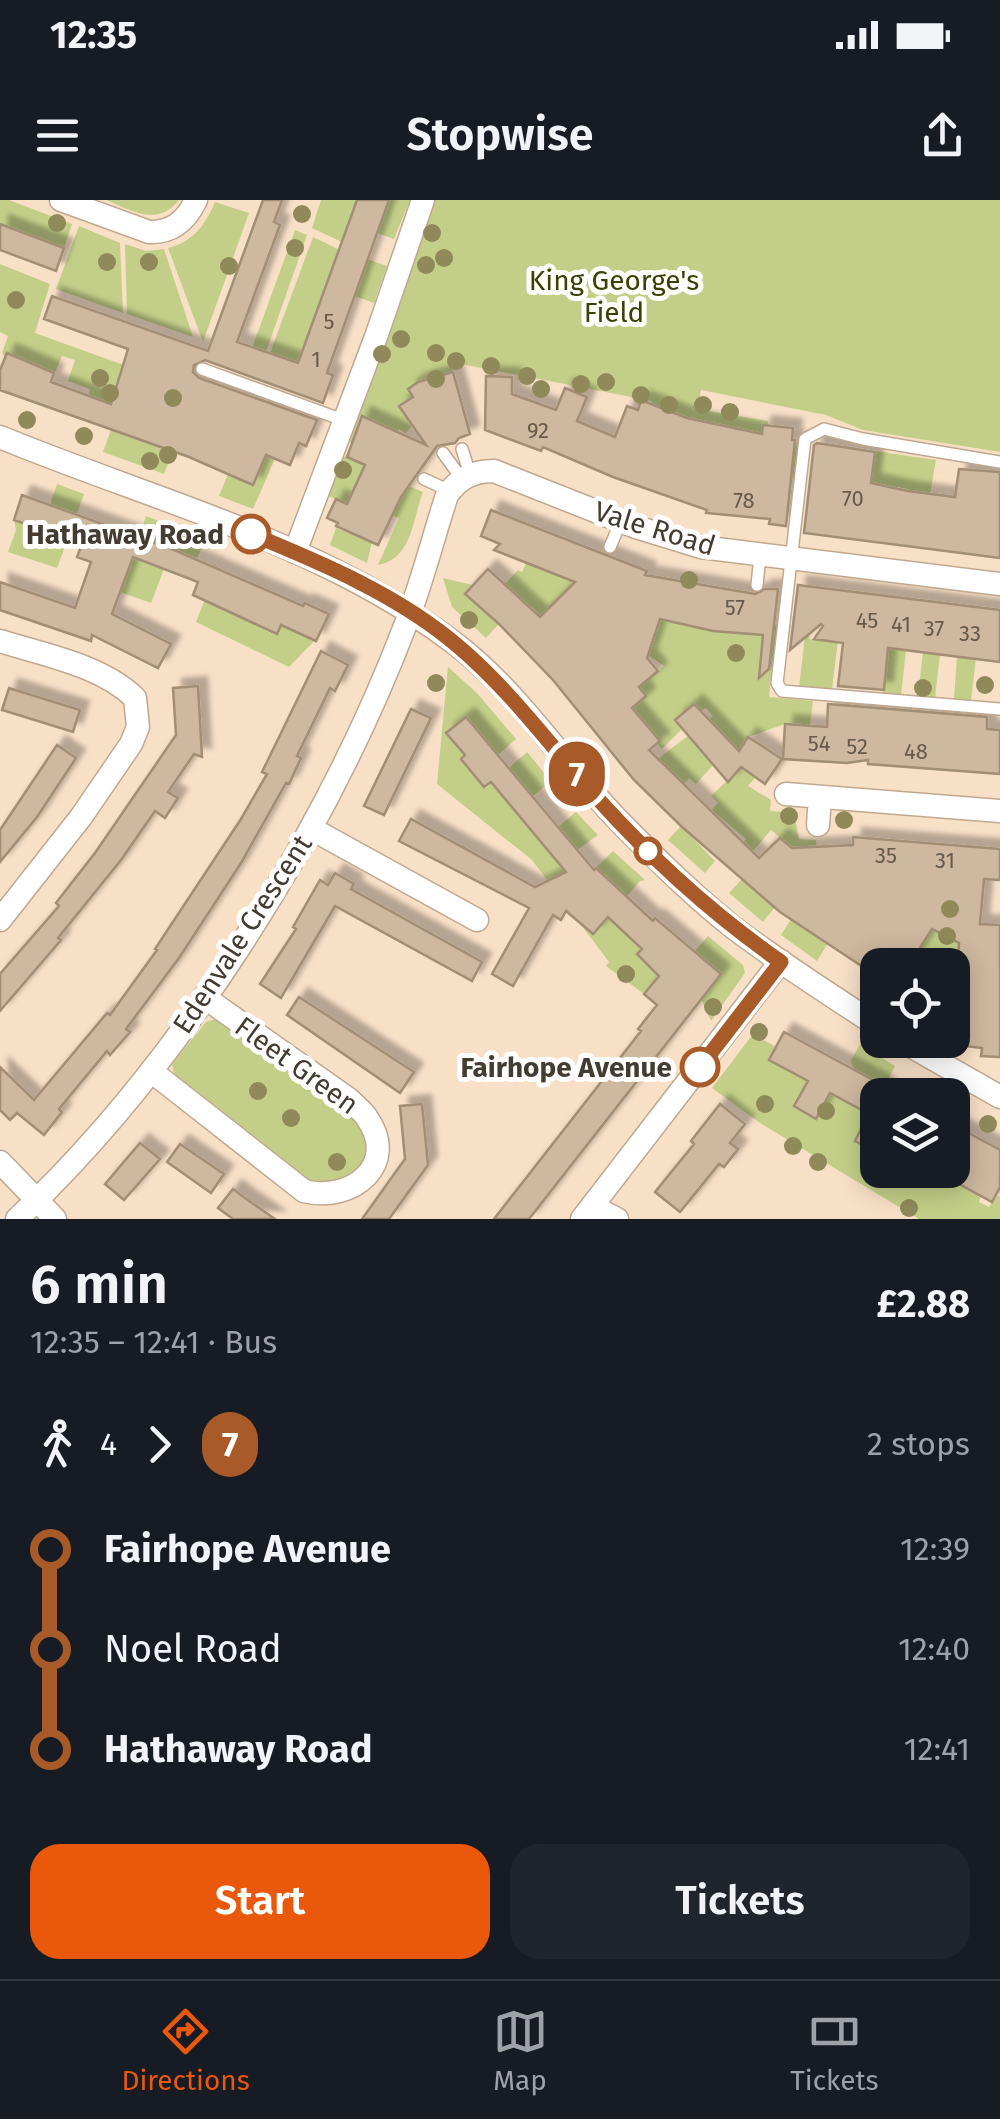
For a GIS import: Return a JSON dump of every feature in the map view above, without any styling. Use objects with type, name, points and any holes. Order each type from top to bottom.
[{"type":"street","points":[[61,200],[149,232],[170,230],[184,219],[196,200]]},
{"type":"street","points":[[295,552],[346,421],[423,200]]},
{"type":"street","points":[[0,437],[295,552],[410,612],[456,644],[491,676],[599,800],[732,926],[860,1014]]},
{"type":"street","name":"Vale Road","points":[[461,482],[496,472],[621,521],[701,547],[1000,584]]},
{"type":"street","points":[[410,612],[461,482]]},
{"type":"street","name":"Edenvale Crescent","points":[[17,1219],[150,1071],[204,997],[312,829],[362,726],[410,612]]},
{"type":"street","points":[[0,642],[73,664],[115,682],[135,698],[138,712],[138,727],[131,744],[70,831],[0,920]]},
{"type":"street","points":[[779,794],[1000,811]]},
{"type":"street","points":[[818,826],[820,797]]},
{"type":"street","points":[[312,829],[477,920]]},
{"type":"street","points":[[617,1219],[587,1213],[781,962]]},
{"type":"street","name":"Fleet Green","points":[[150,1071],[304,1190],[323,1196],[342,1192],[359,1184],[373,1170],[375,1134],[367,1117],[350,1100],[204,997]]},
{"type":"street","points":[[949,1058],[1000,1097]]},
{"type":"street","points":[[0,1162],[55,1219]]},
{"type":"lane","points":[[202,369],[346,421]]},
{"type":"lane","points":[[1000,462],[824,429],[806,439],[776,683],[782,692],[1000,708]]},
{"type":"lane","points":[[461,482],[462,449]]},
{"type":"lane","points":[[443,453],[461,482]]},
{"type":"lane","points":[[424,479],[461,482]]},
{"type":"lane","points":[[610,547],[621,521]]},
{"type":"lane","points":[[757,584],[760,556]]},
{"type":"green space","points":[[0,200],[72,224],[64,248],[0,224]]},
{"type":"green space","points":[[106,200],[179,200],[154,215]]},
{"type":"green space","points":[[321,200],[357,200],[342,242],[312,228]]},
{"type":"green space","points":[[389,200],[410,200],[394,239],[377,233]]},
{"type":"green space","name":"King George's Field","points":[[431,200],[1000,200],[1000,452],[863,430],[826,415],[701,390],[697,409],[768,421],[766,442],[798,446],[793,479],[762,476],[643,426],[652,401],[451,362],[453,372],[408,389],[413,397],[400,406],[412,426],[406,433],[399,429],[392,438],[404,484],[423,492],[405,546],[390,561],[378,565],[399,518],[351,496],[347,504],[328,496],[343,456],[373,469],[379,455],[349,442]]},
{"type":"green space","points":[[215,202],[249,213],[203,342],[168,248],[198,231]]},
{"type":"green space","points":[[79,226],[120,243],[123,313],[56,289]]},
{"type":"green space","points":[[295,230],[307,235],[266,352],[243,373]]},
{"type":"green space","points":[[313,237],[338,249],[298,363],[270,353]]},
{"type":"green space","points":[[125,244],[146,251],[164,249],[193,337],[127,314]]},
{"type":"green space","points":[[367,259],[387,266],[374,303],[354,296]]},
{"type":"green space","points":[[0,264],[50,284],[35,333],[132,368],[117,431],[173,451],[164,474],[103,452],[119,407],[89,396],[90,389],[68,381],[75,360],[62,356],[53,377],[18,358],[5,358],[2,353],[8,336],[0,332]]},
{"type":"green space","points":[[228,415],[284,438],[253,509],[219,496],[228,474],[253,485]]},
{"type":"green space","points":[[875,451],[936,460],[930,494],[919,493],[905,513],[908,489],[897,487],[870,509],[864,461],[873,462]]},
{"type":"green space","points":[[57,484],[84,494],[77,514],[50,505]]},
{"type":"green space","points":[[146,516],[206,539],[197,558],[148,539],[140,559],[164,569],[151,603],[120,592]]},
{"type":"green space","points":[[14,520],[68,539],[57,568],[8,552],[16,530]]},
{"type":"green space","points":[[336,528],[372,542],[367,563],[330,545]]},
{"type":"green space","points":[[529,557],[538,567],[555,574],[558,568],[589,581],[540,616],[532,607],[506,631],[498,625],[486,638],[452,607],[443,578],[473,585],[466,594],[498,624],[521,600],[505,584],[518,570],[522,572]]},
{"type":"green space","points":[[205,599],[265,618],[261,628],[275,635],[281,625],[305,636],[309,629],[321,634],[289,667],[196,622]]},
{"type":"green space","points":[[659,618],[770,636],[772,624],[777,624],[769,697],[813,701],[810,725],[785,724],[748,737],[761,771],[748,786],[771,800],[770,811],[785,812],[795,818],[799,839],[816,840],[818,868],[771,830],[735,872],[724,864],[746,839],[712,810],[718,803],[711,796],[738,770],[740,751],[732,744],[696,784],[689,778],[684,784],[658,759],[713,716],[706,708],[701,711],[694,705],[684,727],[662,749],[628,711],[646,696],[584,650],[635,676],[643,685],[664,666],[639,649]]},
{"type":"green space","points":[[807,620],[811,621],[809,639],[833,642],[836,624],[840,624],[832,689],[799,687]]},
{"type":"green space","points":[[903,632],[908,633],[901,695],[883,694],[889,649],[900,650]]},
{"type":"green space","points":[[942,637],[935,698],[918,696],[923,652]]},
{"type":"green space","points":[[978,641],[971,700],[954,699],[957,657]]},
{"type":"green space","points":[[448,667],[477,693],[516,739],[498,755],[447,733],[465,755],[461,759],[486,788],[527,752],[551,781],[533,796],[515,776],[498,790],[567,873],[642,949],[637,955],[644,961],[650,955],[667,972],[644,994],[606,966],[609,962],[532,860],[437,784]]},
{"type":"green space","points":[[576,812],[598,835],[577,850],[558,827]]},
{"type":"green space","points":[[681,826],[715,861],[705,873],[668,840]]},
{"type":"green space","points":[[613,851],[645,880],[627,896],[596,868]]},
{"type":"green space","points":[[742,879],[775,907],[763,922],[729,893]]},
{"type":"green space","points":[[791,919],[828,943],[817,961],[781,935]]},
{"type":"green space","points":[[965,921],[965,948],[918,948],[926,938],[917,932]]},
{"type":"green space","points":[[708,936],[743,965],[745,973],[711,1021],[701,999],[721,974],[691,955]]},
{"type":"green space","points":[[220,1020],[354,1116],[366,1139],[363,1162],[357,1170],[337,1181],[303,1178],[175,1077],[172,1064],[206,1022]]},
{"type":"green space","points":[[753,1034],[776,1047],[770,1060],[809,1081],[795,1104],[816,1119],[831,1094],[860,1109],[860,1132],[855,1140],[860,1144],[860,1183],[760,1123],[712,1088]]},
{"type":"green space","points":[[860,1044],[860,1058],[882,1058],[895,1066],[889,1078],[868,1078],[854,1070],[851,1061]]},
{"type":"green space","points":[[868,1188],[968,1188],[989,1207],[996,1195],[1000,1197],[1000,1219],[919,1219]]},
{"type":"building","points":[[263,200],[282,200],[274,222],[280,225],[237,342],[298,363],[357,200],[389,200],[327,373],[333,375],[323,403],[205,360],[194,365],[193,372],[199,378],[317,420],[306,446],[299,443],[290,465],[266,455],[253,485],[189,457],[0,390],[0,370],[7,353],[54,373],[51,382],[111,404],[128,349],[44,319],[52,296],[208,351]]},
{"type":"building","points":[[0,224],[64,248],[56,271],[0,250]]},
{"type":"building","points":[[453,372],[470,434],[455,443],[437,446],[401,497],[378,545],[336,526],[338,523],[327,518],[336,499],[347,504],[365,465],[347,457],[362,416],[426,445],[399,406],[413,397],[408,389],[418,382]]},
{"type":"building","points":[[486,376],[512,377],[512,394],[556,410],[565,388],[587,397],[577,421],[615,437],[627,406],[638,410],[641,400],[687,418],[762,434],[763,425],[793,428],[786,526],[769,524],[770,519],[706,513],[707,510],[543,447],[541,451],[485,430]]},
{"type":"building","points":[[817,443],[875,452],[871,483],[908,491],[955,497],[959,469],[1000,472],[1000,558],[804,533]]},
{"type":"building","points":[[22,495],[172,549],[329,614],[316,641],[281,625],[277,634],[193,595],[198,582],[133,557],[112,614],[171,644],[158,668],[92,635],[91,641],[0,610],[0,582],[75,608],[91,562],[77,557],[82,544],[14,520]]},
{"type":"building","points":[[491,510],[647,571],[645,575],[755,594],[778,589],[769,669],[759,678],[763,635],[713,631],[660,619],[647,658],[658,671],[639,687],[646,696],[632,708],[660,741],[649,750],[759,858],[780,838],[792,848],[853,845],[853,837],[1000,849],[1000,880],[984,879],[980,924],[1000,925],[1000,1057],[981,1056],[982,1048],[970,1047],[970,948],[959,948],[959,943],[932,929],[920,948],[860,948],[860,965],[780,912],[634,780],[553,680],[465,594],[488,569],[540,617],[575,582],[494,550],[500,544],[481,536]]},
{"type":"building","points":[[798,585],[1000,610],[1000,662],[888,648],[884,690],[838,686],[843,643],[814,639],[821,624],[790,650]]},
{"type":"building","points":[[321,651],[348,665],[335,691],[330,688],[297,756],[301,758],[289,784],[286,783],[241,863],[179,958],[126,1029],[130,1032],[110,1055],[107,1051],[59,1109],[62,1112],[44,1135],[17,1113],[10,1120],[0,1110],[0,1067],[34,1100],[107,1013],[110,1015],[241,819],[267,774],[262,772]]},
{"type":"building","points":[[198,686],[202,757],[194,754],[168,792],[178,798],[165,818],[155,811],[58,938],[61,940],[0,1011],[0,974],[59,906],[56,903],[176,735],[173,688]]},
{"type":"building","points":[[9,688],[80,710],[73,732],[2,710]]},
{"type":"building","points":[[694,704],[739,751],[748,737],[782,759],[765,784],[741,767],[728,782],[675,720]]},
{"type":"building","points":[[828,704],[987,717],[987,729],[1000,730],[1000,774],[868,764],[868,760],[847,763],[783,759],[785,724],[827,727]]},
{"type":"building","points":[[411,709],[431,718],[384,815],[364,806]]},
{"type":"building","points":[[466,717],[594,870],[721,974],[529,1219],[494,1219],[641,1031],[638,1029],[657,1005],[644,994],[659,976],[637,954],[642,949],[608,917],[593,934],[566,911],[561,920],[553,915],[513,986],[492,974],[529,908],[399,841],[411,819],[535,887],[566,872],[491,782],[484,787],[461,759],[465,755],[446,733]]},
{"type":"building","points":[[57,745],[76,758],[37,817],[0,862],[0,830]]},
{"type":"building","points":[[335,873],[354,884],[351,889],[482,962],[472,981],[335,906],[281,998],[260,984],[296,929],[293,927],[320,880],[328,885]]},
{"type":"building","points":[[299,997],[414,1072],[400,1093],[287,1015]]},
{"type":"building","points":[[784,1032],[869,1078],[860,1078],[860,1109],[830,1093],[816,1119],[794,1106],[808,1081],[769,1060]]},
{"type":"building","points":[[422,1104],[428,1165],[389,1219],[362,1219],[405,1159],[400,1106]]},
{"type":"building","points":[[720,1104],[745,1124],[730,1143],[738,1149],[724,1167],[719,1164],[680,1212],[655,1192]]},
{"type":"building","points":[[970,1134],[1000,1150],[1000,1187],[992,1202],[967,1188],[970,1188]]},
{"type":"building","points":[[140,1143],[160,1159],[124,1200],[105,1184]]},
{"type":"building","points":[[180,1144],[224,1174],[211,1193],[167,1162]]},
{"type":"building","points":[[233,1189],[275,1219],[233,1219],[218,1208]]},
{"type":"bus line","name":"7","points":[[251,534],[331,568],[410,612],[456,644],[531,718],[599,800],[650,852],[732,926],[781,962],[700,1067]]},
{"type":"place","name":"Hathaway Road","points":[[251,534]]},
{"type":"place","name":"Fairhope Avenue","points":[[700,1067]]}]
